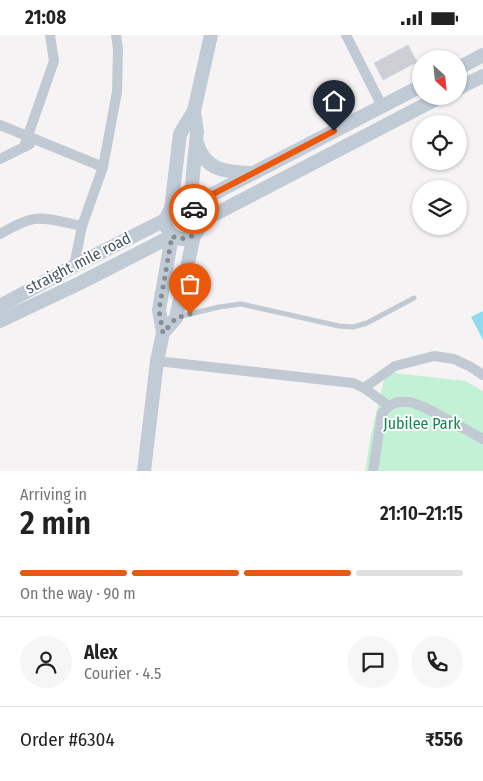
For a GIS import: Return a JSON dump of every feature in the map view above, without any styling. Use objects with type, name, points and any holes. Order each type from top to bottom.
[{"type":"street","points":[[0,159],[29,141],[54,61],[50,35]]},
{"type":"street","points":[[74,266],[82,226],[103,167],[117,91],[118,49],[116,35]]},
{"type":"street","points":[[190,206],[196,140],[194,111],[211,35]]},
{"type":"street","points":[[346,35],[382,106]]},
{"type":"street","points":[[468,62],[483,55]]},
{"type":"street","points":[[468,84],[483,76]]},
{"type":"street","points":[[190,206],[412,91]]},
{"type":"street","points":[[200,222],[425,105]]},
{"type":"street","points":[[144,471],[157,361],[163,333],[159,310],[172,236],[166,229],[168,214],[180,134],[194,111]]},
{"type":"street","points":[[0,125],[29,141],[103,167]]},
{"type":"street","points":[[196,140],[205,161],[215,167],[230,172],[253,173]]},
{"type":"street","points":[[163,333],[176,318],[194,235],[200,222],[197,211],[190,206],[179,205],[168,214]]},
{"type":"street","name":"straight mile road","points":[[0,307],[74,266],[147,229],[168,214]]},
{"type":"street","points":[[0,234],[33,219],[46,219],[82,226]]},
{"type":"street","name":"straight mile road","points":[[0,321],[172,236],[188,239],[194,235]]},
{"type":"street","points":[[364,388],[395,366],[434,356],[454,359],[483,375]]},
{"type":"street","points":[[157,361],[353,383],[364,388],[388,406]]},
{"type":"street","points":[[374,471],[382,413],[388,406],[397,402],[411,402],[426,408],[483,439]]},
{"type":"lane","points":[[176,318],[219,307],[241,304],[339,326],[353,327],[367,323],[414,298]]},
{"type":"green space","name":"Jubilee Park","points":[[386,372],[465,381],[483,391],[483,471],[365,471],[371,435]]},
{"type":"water","points":[[483,311],[483,340],[471,317]]},
{"type":"building","points":[[408,45],[412,53],[412,65],[383,80],[374,63]]},
{"type":"way so far","points":[[190,314],[176,318],[163,333],[159,310],[172,236],[188,239],[197,232],[200,222],[197,211],[194,209]]},
{"type":"route","points":[[194,209],[190,206],[334,131]]}]
